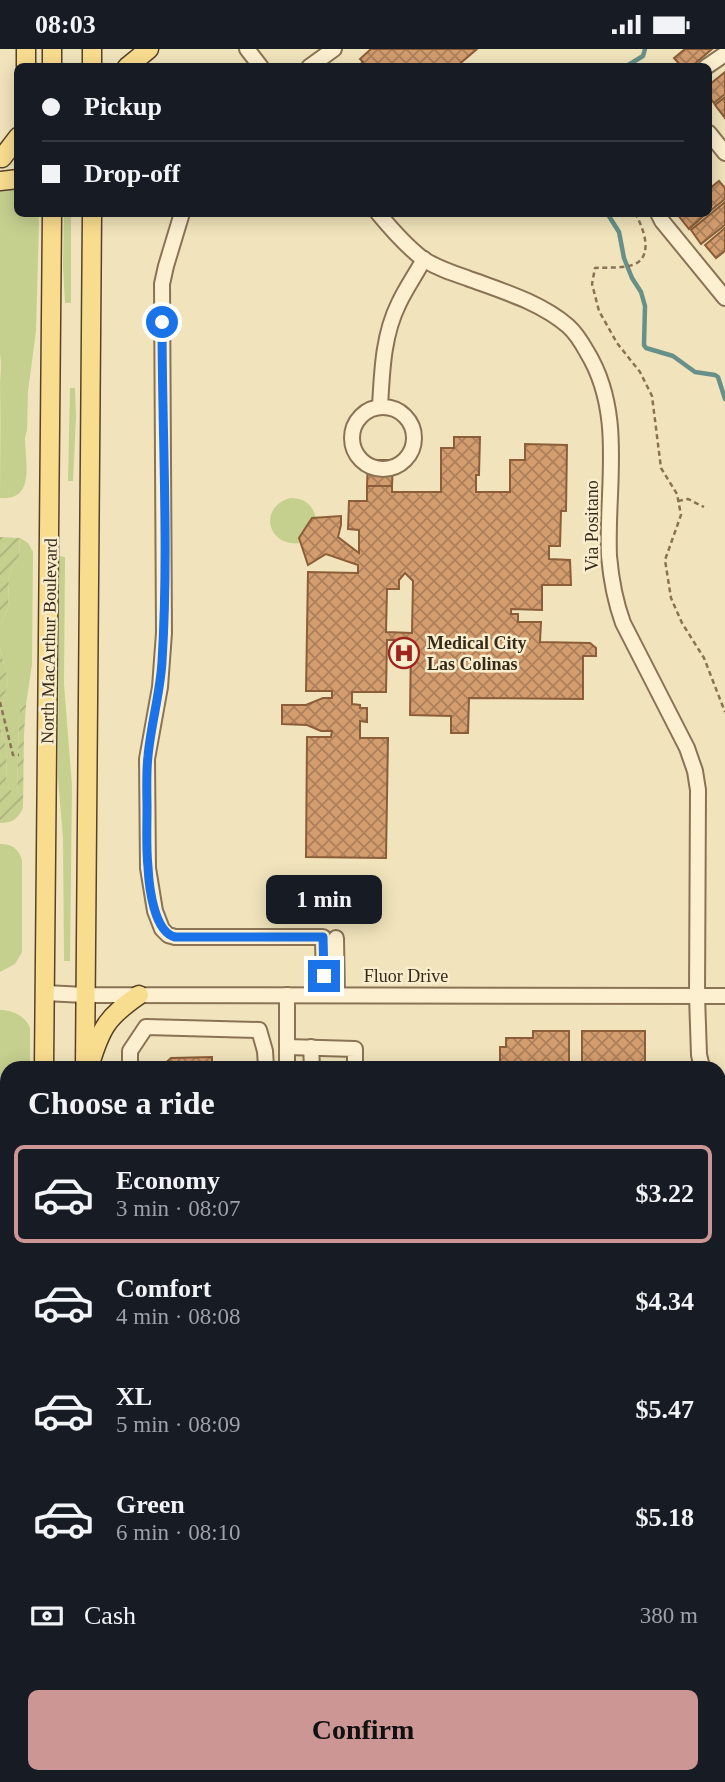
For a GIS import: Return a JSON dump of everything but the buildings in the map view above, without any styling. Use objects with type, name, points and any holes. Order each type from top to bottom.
[{"type":"main road","points":[[132,63],[149,49]]},
{"type":"main road","points":[[1,159],[14,142]]},
{"type":"main road","name":"North MacArthur Boulevard","points":[[44,1061],[51,217]]},
{"type":"main road","points":[[87,1061],[85,995],[92,217]]},
{"type":"main road","points":[[89,1061],[107,1023],[116,1012],[138,995]]},
{"type":"street","points":[[246,49],[258,63]]},
{"type":"street","points":[[315,63],[334,49]]},
{"type":"street","points":[[181,217],[162,284],[164,633],[160,687],[147,759],[148,868],[155,911],[162,929],[175,937],[330,938],[330,995]]},
{"type":"street","name":"Via Positano","points":[[381,217],[403,242],[425,259],[447,271],[520,297],[545,310],[569,327],[596,366],[609,410],[611,432],[611,582],[623,623],[687,748],[698,790],[697,996],[700,1061]]},
{"type":"street","points":[[660,217],[725,298]]},
{"type":"street","points":[[380,407],[383,355],[391,325],[399,303],[425,259]]},
{"type":"street","points":[[380,407],[390,407],[408,418],[415,438],[408,457],[400,465],[380,469],[370,467],[362,461],[352,443],[352,433],[361,415],[380,407]]},
{"type":"street","name":"Fluor Drive","points":[[45,993],[725,996]]},
{"type":"street","points":[[286,995],[287,1061]]},
{"type":"street","points":[[130,1061],[130,1051],[146,1027],[259,1030],[266,1061]]},
{"type":"street","points":[[311,1047],[312,1061]]},
{"type":"street","points":[[265,1051],[311,1047],[355,1049],[355,1061]]},
{"type":"path","points":[[637,217],[645,239],[645,253],[637,263],[620,268],[595,268],[592,284],[599,311],[617,343],[640,372],[652,396],[661,468],[677,494],[681,515],[665,559],[671,598],[682,623],[704,658],[724,709]]},
{"type":"path","points":[[678,501],[688,499],[704,507]]},
{"type":"path","points":[[0,702],[13,755],[19,755]]},
{"type":"green space","points":[[0,188],[14,190],[14,217],[38,217],[39,223],[36,331],[25,438],[26,478],[19,493],[0,498]]},
{"type":"green space","points":[[64,217],[71,217],[71,303],[65,303]]},
{"type":"green space","points":[[70,388],[75,388],[76,417],[73,481],[68,481]]},
{"type":"green space","points":[[290,498],[307,503],[313,509],[316,519],[301,543],[290,543],[281,539],[274,534],[271,526],[273,510]]},
{"type":"green space","points":[[0,537],[20,538],[19,556],[9,574],[8,608],[0,626]]},
{"type":"green space","points":[[20,538],[28,543],[33,552],[32,664],[26,705],[21,705],[19,715],[17,798],[7,785],[7,750],[0,726],[8,681],[0,648],[0,626],[8,608],[9,574],[19,556]]},
{"type":"green space","points":[[59,556],[65,557],[64,684],[72,786],[70,961],[64,961],[63,839],[58,778]]},
{"type":"green space","points":[[0,648],[8,681],[0,715]]},
{"type":"green space","points":[[21,705],[26,705],[23,808],[14,820],[0,823],[0,726],[7,750],[6,779],[9,788],[17,797]]},
{"type":"green space","points":[[0,844],[14,848],[22,860],[22,952],[15,964],[0,972]]},
{"type":"green space","points":[[0,1010],[18,1014],[28,1024],[30,1061],[0,1061]]},
{"type":"waterway","points":[[632,63],[643,56],[645,49]]},
{"type":"waterway","points":[[610,217],[619,232],[624,258],[645,306],[644,345],[673,356],[695,372],[715,375],[725,399]]},
{"type":"place","name":"Medical City Las Colinas","points":[[404,653]]},
{"type":"route","points":[[162,322],[164,633],[160,687],[147,759],[148,868],[155,911],[162,929],[175,937],[323,937],[324,976]]}]
